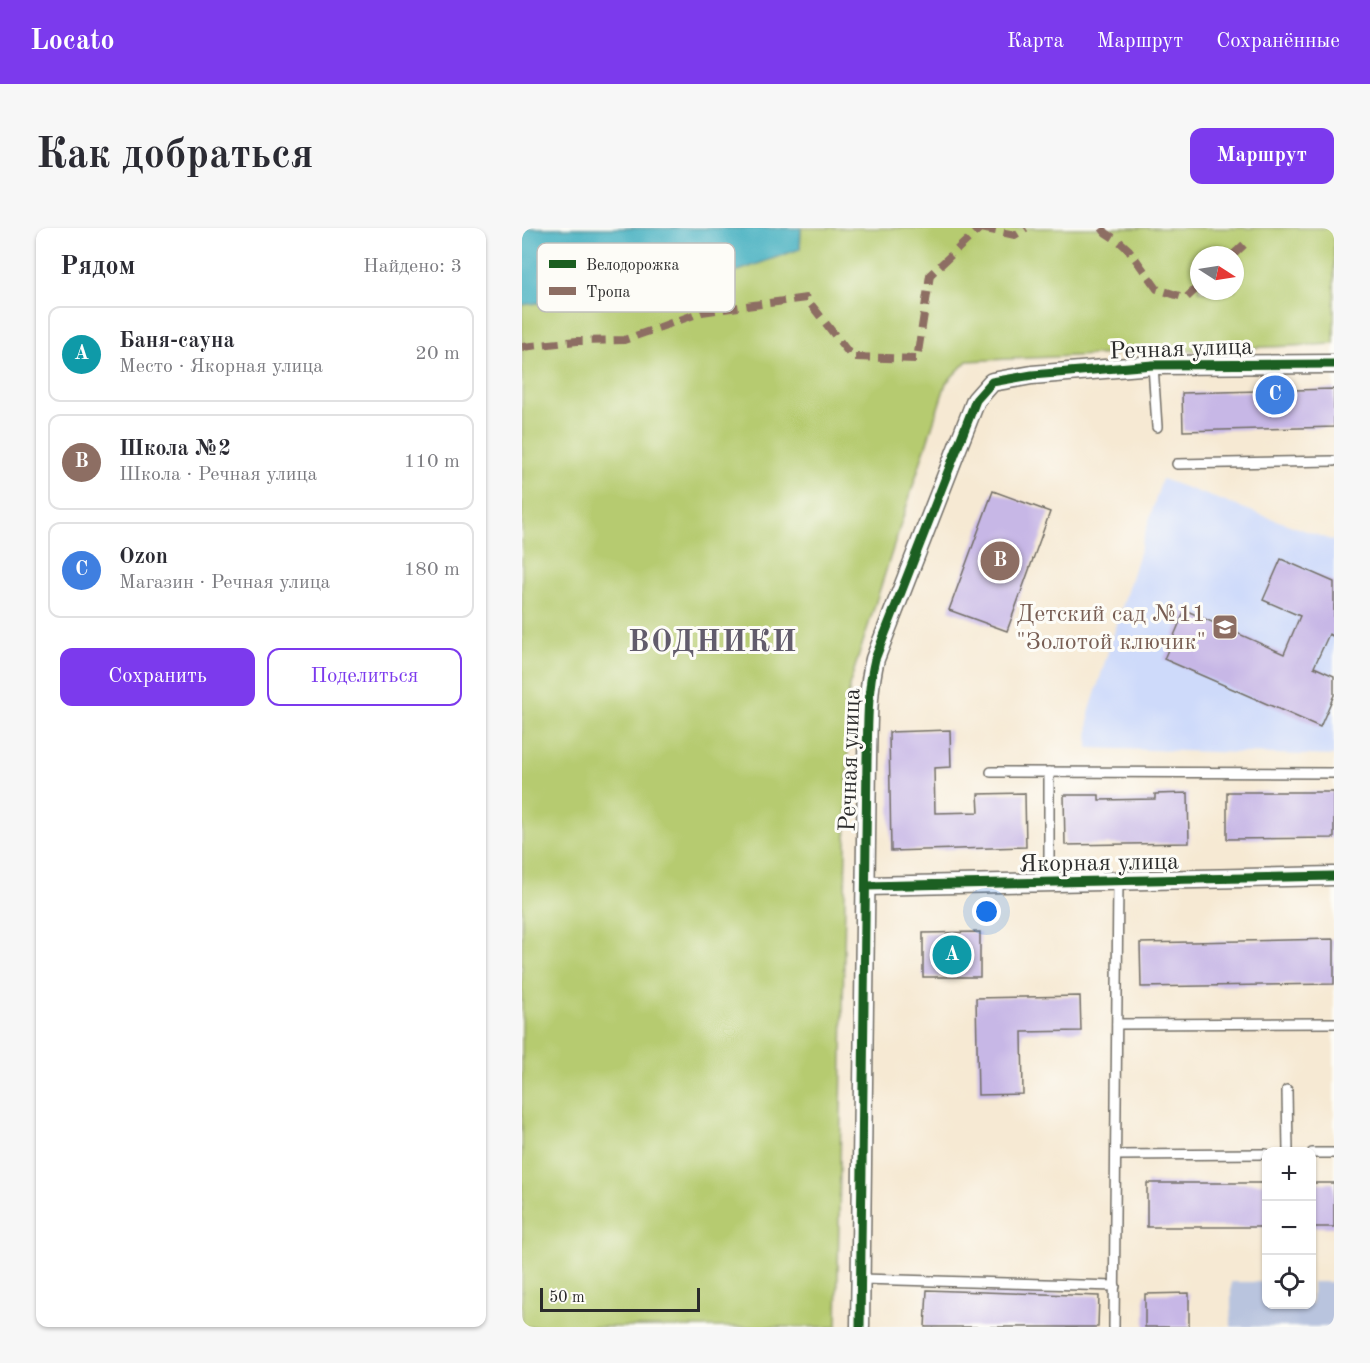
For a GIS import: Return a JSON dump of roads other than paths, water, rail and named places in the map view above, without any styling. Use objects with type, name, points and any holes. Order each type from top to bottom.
[{"type":"street","name":"Речная улица","points":[[861,1327],[870,679],[875,660],[976,400],[992,382],[1032,375],[1153,365],[1334,364]]},
{"type":"street","name":"Якорная улица","points":[[866,886],[1334,876]]},
{"type":"lane","points":[[1153,365],[1157,428]]},
{"type":"lane","points":[[1177,464],[1334,462]]},
{"type":"lane","points":[[991,772],[1334,773]]},
{"type":"lane","points":[[1049,772],[1049,882]]},
{"type":"lane","points":[[1114,1327],[1118,881]]},
{"type":"lane","points":[[1117,1024],[1334,1023]]},
{"type":"lane","points":[[1287,1090],[1288,1147]]},
{"type":"lane","points":[[1316,1153],[1334,1153]]},
{"type":"lane","points":[[1116,1155],[1262,1154]]},
{"type":"lane","points":[[861,1279],[1115,1286]]},
{"type":"water","points":[[522,228],[801,228],[800,249],[735,272],[735,243],[537,243],[537,303],[522,305]]},
{"type":"place","name":"Ozon","points":[[1275,395]]},
{"type":"place","name":"Школа №2","points":[[1000,561]]},
{"type":"place","name":"Детский сад №11 \"Золотой ключик\"","points":[[1225,627]]},
{"type":"place","name":"Баня-сауна","points":[[952,955]]},
{"type":"district","name":"ВОДНИКИ","points":[[713,641]]}]
